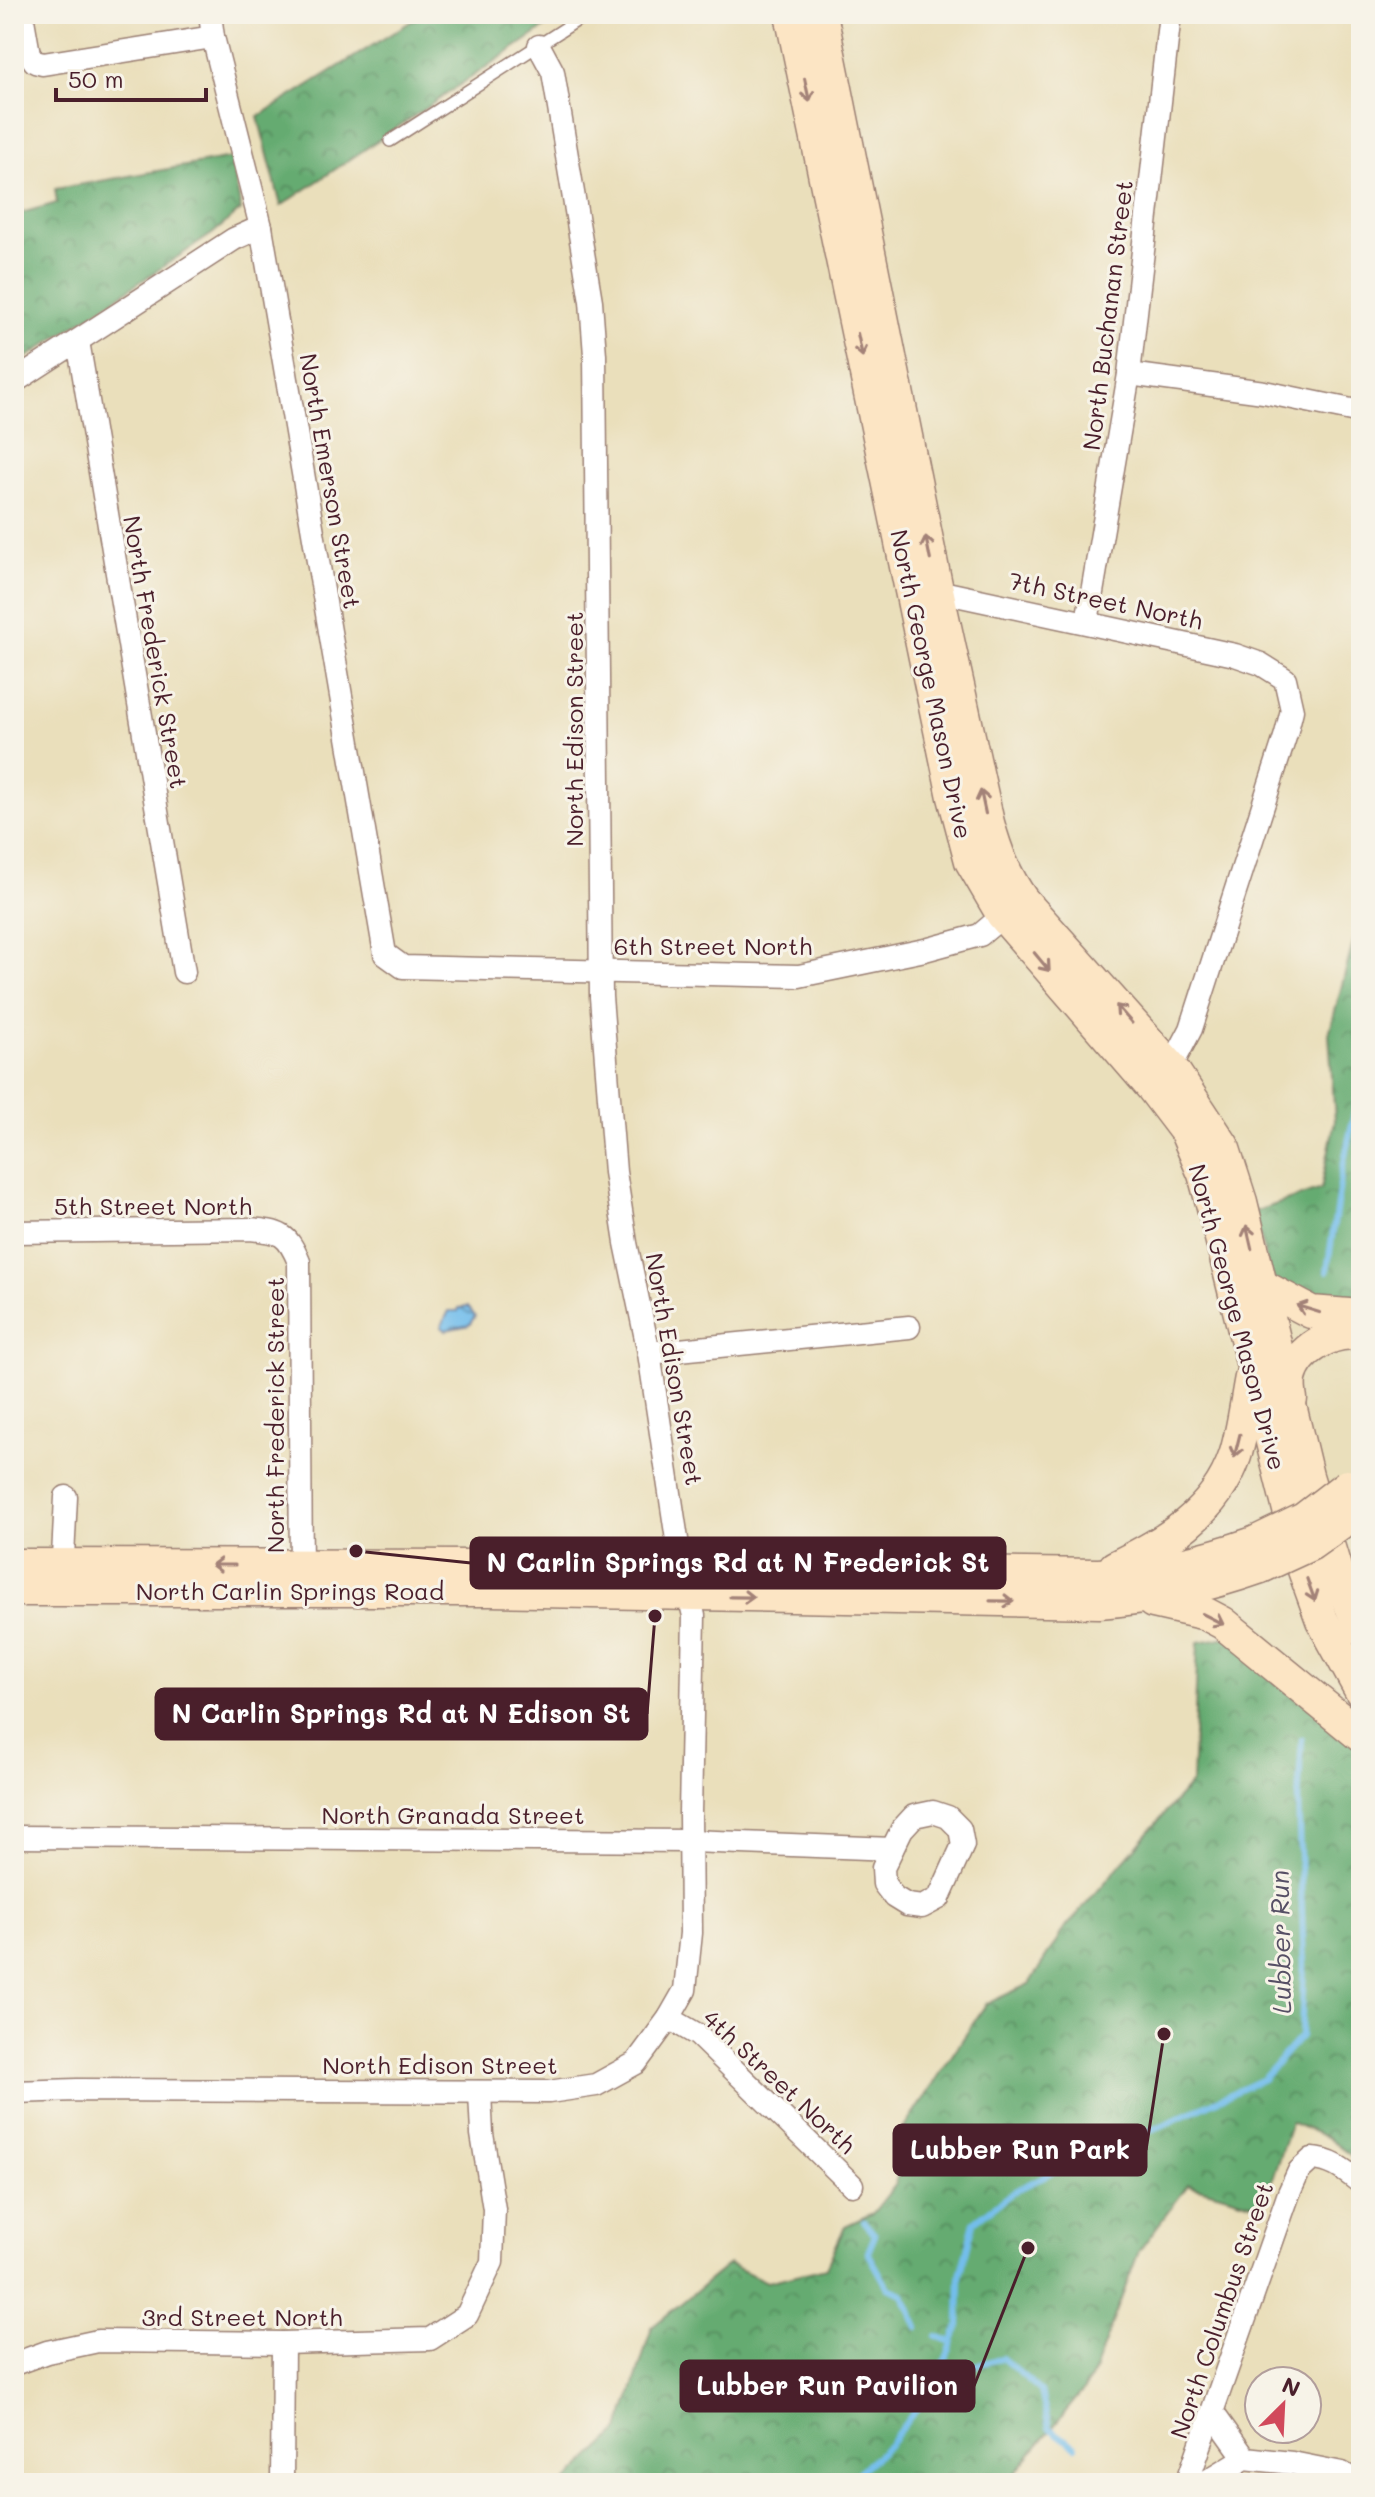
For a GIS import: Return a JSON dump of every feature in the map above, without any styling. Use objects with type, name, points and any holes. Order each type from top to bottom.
[{"type":"main road","name":"North George Mason Drive","points":[[791,14],[924,588],[988,823],[1008,880],[1012,908],[1223,1146],[1241,1202],[1291,1418],[1337,1574],[1361,1629]]},
{"type":"main road","name":"North George Mason Drive","points":[[821,14],[924,588]]},
{"type":"main road","name":"North George Mason Drive","points":[[1161,1076],[1204,1174],[1304,1570],[1322,1620],[1361,1691]]},
{"type":"main road","points":[[1260,1285],[1311,1312],[1361,1316]]},
{"type":"main road","points":[[1291,1418],[1290,1379],[1298,1363],[1308,1352],[1335,1334],[1351,1332],[1361,1335]]},
{"type":"main road","points":[[1098,1575],[1154,1548],[1185,1527],[1212,1499],[1234,1458],[1252,1369]]},
{"type":"main road","name":"North Carlin Springs Road","points":[[686,1582],[1036,1601],[1138,1599],[1184,1591],[1257,1555],[1304,1519],[1356,1494]]},
{"type":"main road","name":"North Carlin Springs Road","points":[[14,1590],[62,1578],[301,1577],[686,1582],[1098,1575],[1173,1567],[1215,1557],[1257,1555]]},
{"type":"main road","name":"North Carlin Springs Road","points":[[14,1565],[62,1578]]},
{"type":"main road","points":[[1138,1599],[1185,1608],[1223,1623],[1361,1736]]},
{"type":"street","points":[[22,14],[29,54],[35,62],[43,64],[213,37]]},
{"type":"street","name":"North Emerson Street","points":[[210,14],[213,37],[261,227],[385,954],[389,959]]},
{"type":"street","name":"North Buchanan Street","points":[[1087,622],[1129,374],[1170,14]]},
{"type":"street","name":"North Edison Street","points":[[14,2092],[549,2092],[596,2085],[636,2063],[685,1990],[691,1933],[694,1616],[614,1162],[600,971],[595,355],[591,301],[553,72],[539,46]]},
{"type":"street","points":[[14,382],[234,239],[261,227]]},
{"type":"street","name":"North Frederick Street","points":[[78,341],[184,972]]},
{"type":"street","points":[[1129,374],[1264,392],[1361,412]]},
{"type":"street","name":"7th Street North","points":[[924,588],[1235,655],[1261,664],[1285,679],[1292,710],[1286,734],[1191,1029],[1161,1076]]},
{"type":"street","name":"6th Street North","points":[[389,959],[403,967],[799,976],[925,950],[980,935],[1012,908]]},
{"type":"street","name":"5th Street North","points":[[14,1232],[250,1229],[272,1231],[290,1241]]},
{"type":"street","name":"North Frederick Street","points":[[290,1241],[299,1262],[301,1577]]},
{"type":"street","points":[[649,1353],[909,1327]]},
{"type":"street","points":[[62,1578],[66,1497]]},
{"type":"street","name":"North Granada Street","points":[[14,1837],[691,1841],[892,1849]]},
{"type":"street","name":"4th Street North","points":[[669,2018],[698,2035],[852,2185]]},
{"type":"street","name":"3rd Street North","points":[[14,2364],[47,2352],[98,2341],[283,2343],[430,2339],[467,2315],[492,2262],[494,2209],[482,2134],[480,2092]]},
{"type":"street","name":"North Columbus Street","points":[[1187,2483],[1299,2171],[1312,2159],[1339,2166],[1361,2183]]},
{"type":"street","points":[[282,2483],[283,2343]]},
{"type":"street","points":[[1213,2413],[1245,2458]]},
{"type":"street","points":[[1204,2483],[1245,2458],[1342,2473],[1359,2483]]},
{"type":"lane","points":[[390,141],[587,14]]},
{"type":"green space","points":[[423,14],[565,14],[281,206],[258,117]]},
{"type":"green space","points":[[231,158],[241,210],[212,234],[14,366],[14,215],[57,203],[55,189]]},
{"type":"green space","points":[[1361,913],[1361,1310],[1312,1307],[1270,1276],[1254,1212],[1321,1189],[1335,1120],[1329,1034]]},
{"type":"green space","points":[[1227,1637],[1361,1746],[1361,2163],[1326,2137],[1291,2122],[1263,2206],[1188,2185],[1139,2251],[1090,2382],[1007,2483],[565,2483],[620,2430],[652,2327],[729,2264],[767,2282],[826,2268],[845,2226],[873,2213],[896,2184],[904,2128],[986,2004],[1029,1984],[1062,1932],[1192,1782],[1198,1642]]},
{"type":"water","points":[[468,1307],[475,1316],[469,1325],[446,1330],[441,1327],[449,1311]]},
{"type":"waterway","name":"Lubber Run","points":[[1327,1271],[1342,1171],[1361,1081]]},
{"type":"waterway","name":"Lubber Run","points":[[845,2483],[888,2446],[936,2383],[959,2326],[960,2276],[974,2222],[1013,2192],[1072,2162],[1159,2127],[1263,2079],[1301,2036],[1304,1965],[1298,1800],[1302,1739]]},
{"type":"waterway","points":[[864,2222],[875,2235],[868,2252],[888,2288],[903,2294],[918,2328]]},
{"type":"waterway","points":[[937,2336],[952,2342]]},
{"type":"waterway","points":[[944,2363],[969,2367],[1002,2358],[1041,2391],[1049,2428],[1076,2447]]},
{"type":"place","name":"N Carlin Springs Rd at N Frederick St","points":[[356,1551]]},
{"type":"place","name":"N Carlin Springs Rd at N Edison St","points":[[655,1616]]},
{"type":"place","name":"Lubber Run Park","points":[[1164,2034]]},
{"type":"place","name":"Lubber Run Pavilion","points":[[1028,2248]]}]
